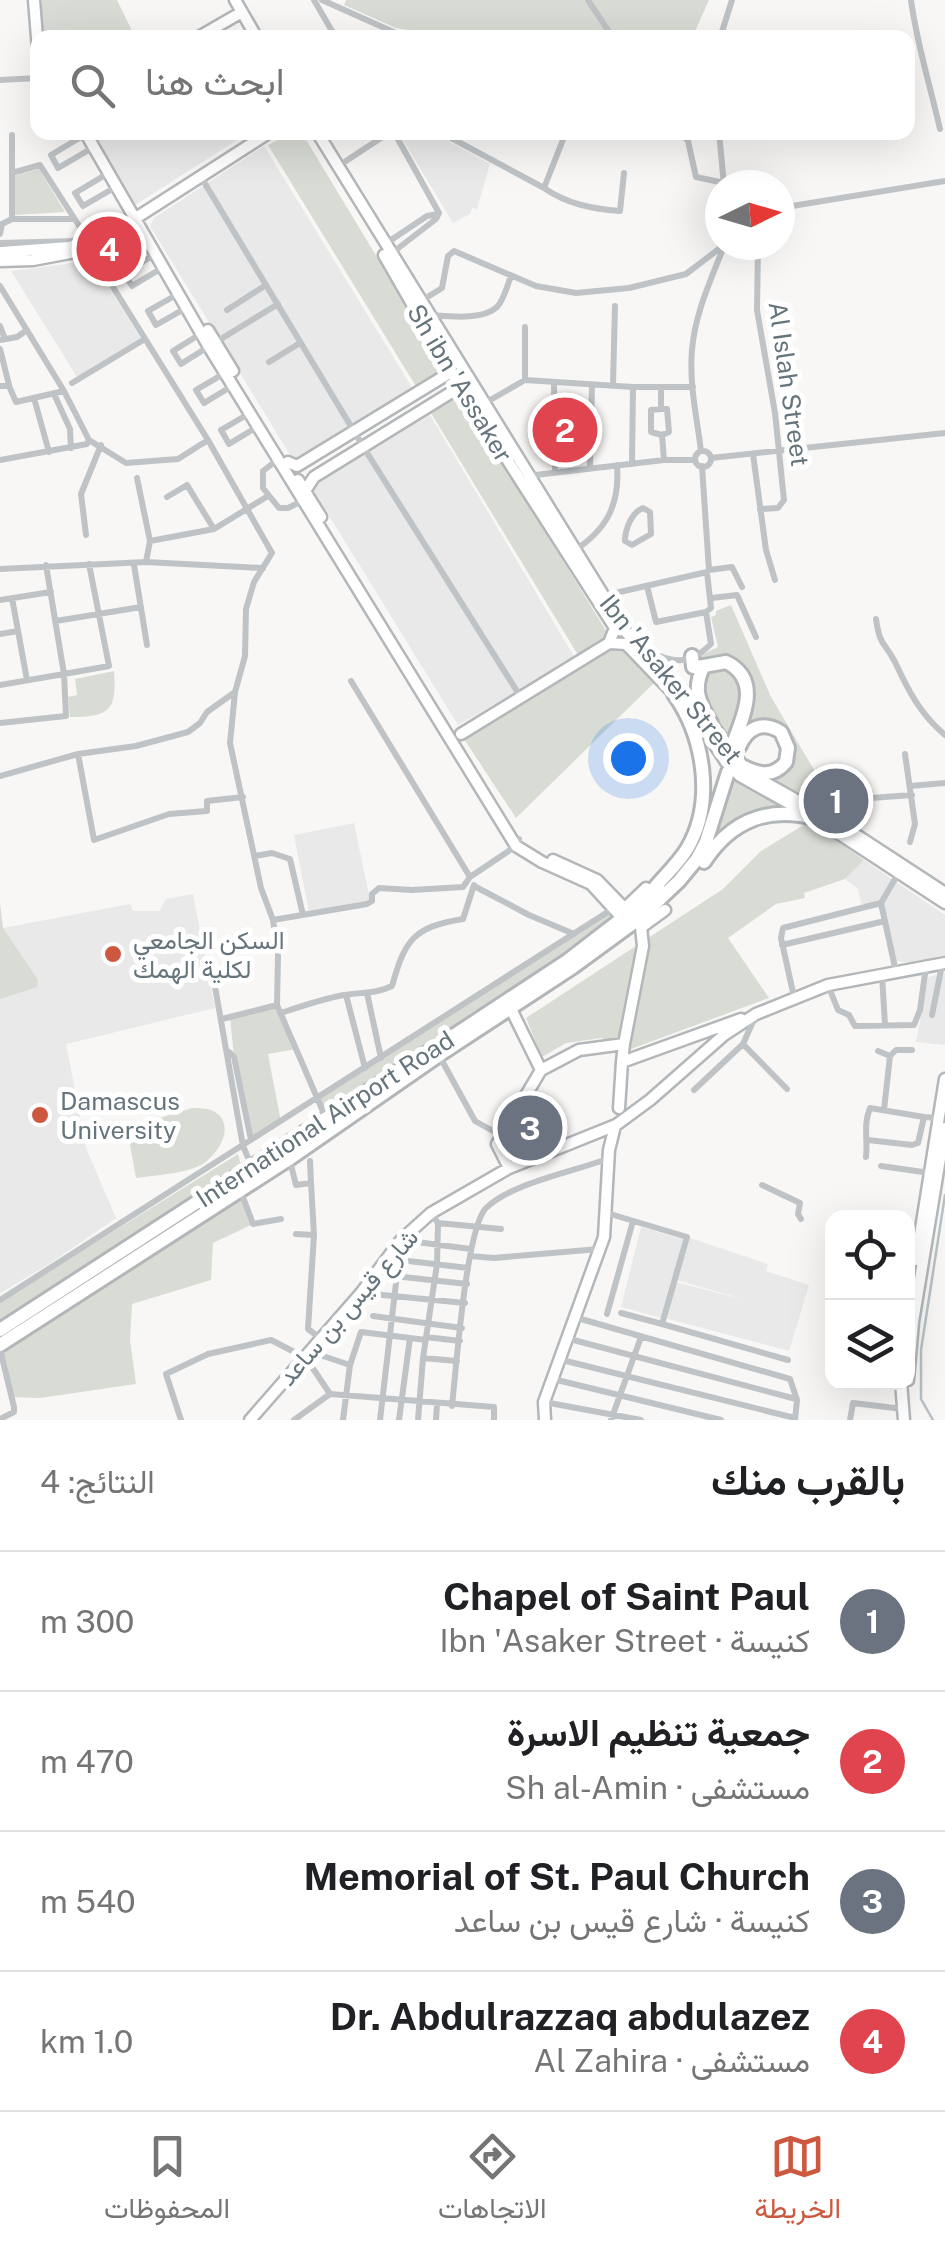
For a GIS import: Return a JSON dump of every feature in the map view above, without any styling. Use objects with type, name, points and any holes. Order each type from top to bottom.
[{"type":"highway","points":[[692,656],[693,667],[731,664],[746,681],[746,706],[736,746],[760,726],[781,732],[788,748],[786,762],[773,773],[731,769]]},
{"type":"highway","points":[[704,666],[696,692],[711,723]]},
{"type":"highway","points":[[646,895],[686,851],[701,808],[698,744],[690,718],[674,694]]},
{"type":"highway","points":[[646,895],[669,882],[688,861],[731,769]]},
{"type":"highway","points":[[664,904],[706,842],[731,769]]},
{"type":"highway","points":[[664,904],[692,880],[713,848],[734,827],[751,818],[783,812],[815,818]]},
{"type":"highway","name":"International Airport Road","points":[[0,1347],[289,1160],[511,1009],[646,895]]},
{"type":"highway","name":"International Airport Road","points":[[0,1330],[327,1120],[567,960],[628,914],[664,904]]},
{"type":"main road","points":[[34,0],[36,30]]},
{"type":"main road","points":[[235,0],[252,30]]},
{"type":"main road","points":[[211,30],[242,12]]},
{"type":"main road","points":[[90,140],[114,188],[517,842],[597,880],[628,914],[643,946],[624,1044],[619,1108]]},
{"type":"main road","points":[[0,261],[33,260],[86,242],[134,217],[257,140]]},
{"type":"main road","name":"Ibn 'Asaker Street","points":[[320,140],[484,404],[524,477],[640,648],[711,723],[731,769],[838,823],[945,893]]},
{"type":"main road","name":"Sh ibn 'Assaker","points":[[320,140],[450,372],[524,477],[614,628],[609,643]]},
{"type":"main road","points":[[105,168],[134,207],[160,201]]},
{"type":"main road","points":[[134,217],[250,413],[283,461],[298,466],[450,372]]},
{"type":"main road","points":[[0,252],[52,249],[86,242]]},
{"type":"main road","points":[[304,496],[314,478],[460,387]]},
{"type":"main road","points":[[304,496],[450,728],[461,734]]},
{"type":"main road","points":[[461,734],[609,643],[626,644],[697,718],[740,776],[815,818],[945,903]]},
{"type":"main road","points":[[461,734],[462,750],[517,842]]},
{"type":"main road","points":[[622,1062],[722,1031],[794,996],[828,985],[944,962]]},
{"type":"main road","points":[[899,972],[907,967],[944,962]]},
{"type":"main road","points":[[511,1009],[541,1070]]},
{"type":"main road","name":"شارع قيس بن ساعد","points":[[250,1420],[361,1293],[401,1240],[510,1168],[616,1125],[650,1100],[722,1031]]},
{"type":"main road","points":[[510,1168],[497,1144],[541,1070],[579,1050],[624,1044]]},
{"type":"main road","points":[[915,1312],[935,1208],[945,1078]]},
{"type":"main road","points":[[912,1300],[935,1208],[930,1173],[942,1123]]},
{"type":"main road","points":[[543,1414],[558,1359],[600,1249],[607,1213],[608,1158],[616,1125]]},
{"type":"main road","points":[[905,1390],[905,1416]]},
{"type":"street","points":[[314,0],[331,30]]},
{"type":"street","points":[[322,0],[389,30]]},
{"type":"street","points":[[588,0],[608,30]]},
{"type":"street","points":[[723,30],[732,0]]},
{"type":"street","points":[[911,0],[918,50],[940,129]]},
{"type":"street","points":[[324,17],[337,7]]},
{"type":"street","points":[[0,80],[30,78]]},
{"type":"street","points":[[12,135],[12,219]]},
{"type":"street","points":[[74,140],[50,155],[58,168],[94,147]]},
{"type":"street","points":[[346,161],[379,140]]},
{"type":"street","points":[[388,248],[438,216],[396,140]]},
{"type":"street","points":[[455,140],[582,206],[620,211],[624,173]]},
{"type":"street","points":[[544,188],[563,140]]},
{"type":"street","points":[[686,140],[696,177],[705,179]]},
{"type":"street","points":[[720,140],[723,170]]},
{"type":"street","points":[[12,172],[40,165],[208,440],[272,554],[254,582],[246,609],[245,656],[235,692],[230,743],[261,888],[273,920],[279,1009],[327,1120]]},
{"type":"street","points":[[105,168],[75,193],[83,206],[114,188]]},
{"type":"street","points":[[200,176],[354,432],[520,696]]},
{"type":"street","points":[[795,206],[945,181]]},
{"type":"street","points":[[0,234],[2,224],[12,219],[74,218]]},
{"type":"street","points":[[0,243],[86,242]]},
{"type":"street","points":[[421,301],[442,288],[448,256],[454,251],[558,292],[629,288],[686,274],[705,260]]},
{"type":"street","points":[[154,254],[124,273],[132,286],[162,268]]},
{"type":"street","points":[[646,586],[656,622],[711,608],[692,346],[700,306],[718,260]]},
{"type":"street","name":"Al Islah Street","points":[[758,260],[757,310],[784,504],[760,510]]},
{"type":"street","points":[[429,315],[490,312],[502,299],[511,276]]},
{"type":"street","points":[[226,310],[266,284]]},
{"type":"street","points":[[0,286],[89,440],[126,463],[178,459],[208,440]]},
{"type":"street","points":[[178,294],[148,312],[156,325],[187,308]]},
{"type":"street","points":[[202,333],[173,350],[180,364],[278,304]]},
{"type":"street","points":[[614,385],[615,306]]},
{"type":"street","points":[[0,326],[3,339],[27,330]]},
{"type":"street","points":[[525,327],[525,380]]},
{"type":"street","points":[[72,383],[145,339]]},
{"type":"street","points":[[269,362],[300,342]]},
{"type":"street","points":[[0,349],[4,386],[15,402],[64,391]]},
{"type":"street","points":[[225,372],[196,390],[204,403],[234,386]]},
{"type":"street","points":[[484,404],[525,380],[692,387]]},
{"type":"street","points":[[554,383],[555,471]]},
{"type":"street","points":[[590,468],[592,385]]},
{"type":"street","points":[[632,464],[633,387]]},
{"type":"street","points":[[660,388],[661,409],[670,415],[669,432],[662,435],[664,460]]},
{"type":"street","points":[[54,394],[70,429],[71,448]]},
{"type":"street","points":[[34,398],[50,452]]},
{"type":"street","points":[[250,413],[221,430],[229,444],[258,426]]},
{"type":"street","points":[[710,458],[945,432]]},
{"type":"street","points":[[0,460],[71,448],[89,440]]},
{"type":"street","points":[[86,534],[81,494],[101,446]]},
{"type":"street","points":[[524,477],[664,460],[707,465],[710,458],[701,451]]},
{"type":"street","points":[[753,454],[767,557],[775,580]]},
{"type":"street","points":[[283,461],[262,475],[261,484],[268,496],[282,509],[304,496]]},
{"type":"street","points":[[574,551],[600,530],[612,514],[618,487],[617,465]]},
{"type":"street","points":[[137,478],[150,542],[146,562]]},
{"type":"street","points":[[166,497],[187,485],[214,529]]},
{"type":"street","points":[[150,542],[214,529],[268,496]]},
{"type":"street","points":[[639,508],[650,510],[651,534],[630,544],[624,539],[629,522],[639,508]]},
{"type":"street","points":[[612,514],[629,522]]},
{"type":"street","points":[[0,569],[146,562],[263,568]]},
{"type":"street","points":[[0,685],[109,666],[90,564]]},
{"type":"street","points":[[134,565],[147,645]]},
{"type":"street","points":[[0,723],[66,716],[64,674],[46,566]]},
{"type":"street","points":[[602,596],[732,568],[742,586]]},
{"type":"street","points":[[0,600],[51,592]]},
{"type":"street","points":[[712,598],[737,595],[756,637]]},
{"type":"street","points":[[12,598],[27,680]]},
{"type":"street","points":[[56,621],[141,607]]},
{"type":"street","points":[[640,648],[672,662],[692,656],[711,644],[706,612]]},
{"type":"street","points":[[876,619],[879,642],[893,658],[909,696],[945,734]]},
{"type":"street","points":[[0,634],[18,630]]},
{"type":"street","points":[[351,681],[471,882],[529,915],[574,934]]},
{"type":"street","points":[[0,776],[78,754],[136,746],[188,732],[235,692]]},
{"type":"street","points":[[78,754],[94,840],[169,814],[206,811],[207,801],[243,797]]},
{"type":"street","points":[[906,754],[915,824],[910,842]]},
{"type":"street","points":[[871,798],[945,783]]},
{"type":"street","points":[[273,920],[367,904],[378,888],[463,887],[517,842]]},
{"type":"street","points":[[255,856],[272,854],[290,860],[303,916]]},
{"type":"street","points":[[898,874],[881,903],[899,972]]},
{"type":"street","points":[[222,1018],[346,994],[380,992],[392,986],[402,952],[414,935],[442,922],[462,919],[471,882]]},
{"type":"street","points":[[794,996],[780,934],[786,926],[881,903]]},
{"type":"street","points":[[0,1300],[574,934],[628,914]]},
{"type":"street","points":[[782,945],[884,921]]},
{"type":"street","points":[[932,1015],[944,962]]},
{"type":"street","points":[[828,985],[838,1010],[848,1015],[852,1024],[916,1024],[926,967]]},
{"type":"street","points":[[882,976],[886,1026]]},
{"type":"street","points":[[214,982],[242,1146],[252,1168]]},
{"type":"street","points":[[366,993],[380,1058]]},
{"type":"street","points":[[346,994],[365,1068]]},
{"type":"street","points":[[694,1090],[742,1044],[756,1014]]},
{"type":"street","points":[[742,1044],[787,1090]]},
{"type":"street","points":[[884,1110],[890,1056],[896,1050],[912,1050]]},
{"type":"street","points":[[228,1051],[234,1057],[251,1140]]},
{"type":"street","points":[[878,1051],[890,1056]]},
{"type":"street","points":[[439,1055],[474,1121],[502,1136]]},
{"type":"street","points":[[866,1156],[868,1110],[942,1123]]},
{"type":"street","points":[[868,1140],[912,1146],[918,1143],[924,1117]]},
{"type":"street","points":[[452,1406],[470,1253],[487,1206],[522,1187],[608,1158]]},
{"type":"street","points":[[289,1160],[296,1186],[311,1183]]},
{"type":"street","points":[[310,1162],[314,1234],[308,1329],[321,1339]]},
{"type":"street","points":[[880,1166],[930,1173]]},
{"type":"street","points":[[762,1186],[800,1203],[801,1220]]},
{"type":"street","points":[[240,1191],[253,1224],[281,1219]]},
{"type":"street","points":[[607,1213],[687,1237],[662,1324]]},
{"type":"street","points":[[418,1420],[437,1264],[435,1218],[476,1229],[501,1229]]},
{"type":"street","points":[[607,1314],[632,1222]]},
{"type":"street","points":[[296,1234],[314,1234]]},
{"type":"street","points":[[380,1420],[401,1240],[438,1243],[494,1258],[600,1249]]},
{"type":"street","points":[[400,1260],[468,1268]]},
{"type":"street","points":[[376,1274],[467,1284]]},
{"type":"street","points":[[361,1293],[465,1303]]},
{"type":"street","points":[[621,1314],[788,1360]]},
{"type":"street","points":[[374,1316],[462,1328]]},
{"type":"street","points":[[558,1359],[795,1419],[797,1400],[790,1379],[573,1317]]},
{"type":"street","points":[[343,1420],[350,1365],[362,1332],[460,1341]]},
{"type":"street","points":[[611,1417],[641,1337]]},
{"type":"street","points":[[399,1420],[410,1338]]},
{"type":"street","points":[[566,1338],[797,1400]]},
{"type":"street","points":[[181,1420],[166,1374],[208,1354],[270,1340],[350,1365]]},
{"type":"street","points":[[0,1347],[3,1389],[14,1412],[0,1419]]},
{"type":"street","points":[[308,1355],[330,1394]]},
{"type":"street","points":[[423,1358],[457,1361]]},
{"type":"street","points":[[552,1378],[721,1420]]},
{"type":"street","points":[[294,1420],[330,1394],[452,1406],[494,1406],[494,1420]]},
{"type":"street","points":[[850,1420],[853,1403],[905,1416]]},
{"type":"street","points":[[436,1420],[438,1404]]},
{"type":"street","points":[[543,1414],[641,1420]]},
{"type":"shaded area","points":[[42,0],[117,0],[132,30],[42,30]]},
{"type":"shaded area","points":[[346,0],[709,0],[696,30],[408,30],[344,5]]},
{"type":"shaded area","points":[[95,140],[237,140],[135,205]]},
{"type":"shaded area","points":[[278,140],[306,140],[444,368],[417,388],[268,145]]},
{"type":"shaded area","points":[[403,140],[447,140],[490,164],[477,209],[472,208],[470,214],[453,223]]},
{"type":"shaded area","points":[[264,146],[413,389],[298,458],[292,458],[150,226],[154,218]]},
{"type":"shaded area","points":[[39,169],[65,212],[15,215],[14,176]]},
{"type":"shaded area","points":[[81,262],[102,276],[141,339],[77,377],[11,271]]},
{"type":"shaded area","points":[[460,394],[610,637],[578,655],[431,413]]},
{"type":"shaded area","points":[[430,415],[575,658],[458,725],[312,488]]},
{"type":"shaded area","points":[[731,605],[771,697],[823,785],[815,789],[796,791],[769,779],[793,752],[784,728],[740,733],[743,668],[720,656],[696,665],[697,657],[718,647],[711,617]]},
{"type":"shaded area","points":[[622,646],[654,683],[516,818],[464,739],[612,647]]},
{"type":"shaded area","points":[[722,666],[741,678],[744,703],[730,740],[700,690],[707,671]]},
{"type":"shaded area","points":[[114,671],[114,695],[108,709],[70,717],[68,697],[77,695],[75,679]]},
{"type":"shaded area","points":[[734,777],[790,808],[710,844]]},
{"type":"shaded area","points":[[810,821],[864,860],[845,879],[804,893],[805,898],[776,904],[728,938],[769,998],[631,1049],[601,1038],[566,1043],[542,1057],[526,1018],[723,889],[761,851]]},
{"type":"shaded area","points":[[354,823],[370,900],[309,912],[294,835]]},
{"type":"shaded area","points":[[864,860],[945,915],[945,955],[910,963],[892,960],[879,908],[861,904],[858,889],[845,879]]},
{"type":"shaded area","name":"Damascus University","points":[[193,894],[215,1008],[66,1044],[86,1148],[116,1218],[0,1293],[0,904],[3,928],[130,904],[133,911],[159,911],[166,899]]},
{"type":"shaded area","points":[[0,904],[3,928],[38,980],[37,987],[0,999]]},
{"type":"shaded area","points":[[613,909],[619,915],[586,941],[323,1111],[318,1099]]},
{"type":"shaded area","points":[[945,973],[945,1045],[916,1042],[928,977]]},
{"type":"shaded area","points":[[277,1005],[296,1049],[268,1054],[281,1122],[251,1140],[230,1017]]},
{"type":"shaded area","points":[[192,1108],[210,1110],[221,1118],[224,1133],[213,1155],[186,1170],[136,1178],[127,1128]]},
{"type":"shaded area","points":[[238,1154],[241,1165],[0,1320],[0,1302]]},
{"type":"shaded area","points":[[243,1198],[253,1224],[213,1243],[211,1280],[132,1304],[130,1340],[136,1384],[40,1398],[11,1397],[2,1356],[8,1348]]},
{"type":"shaded area","points":[[641,1227],[685,1240],[662,1318],[621,1307]]},
{"type":"shaded area","points":[[690,1238],[768,1264],[766,1271],[809,1285],[789,1351],[665,1318],[675,1282],[746,1300],[677,1280]]},
{"type":"waterway","points":[[933,1420],[921,1399],[921,1350],[945,1195]]},
{"type":"place","name":"Dr. Abdulrazzaq abdulazez","points":[[109,249]]},
{"type":"place","name":"جمعية تنظيم الاسرة","points":[[565,430]]},
{"type":"place","name":"Chapel of Saint Paul","points":[[836,801]]},
{"type":"place","name":"السكن الجامعي لكلية الهمك","points":[[113,954]]},
{"type":"place","name":"Damascus University","points":[[40,1115]]},
{"type":"place","name":"Memorial of St. Paul Church","points":[[530,1128]]}]
